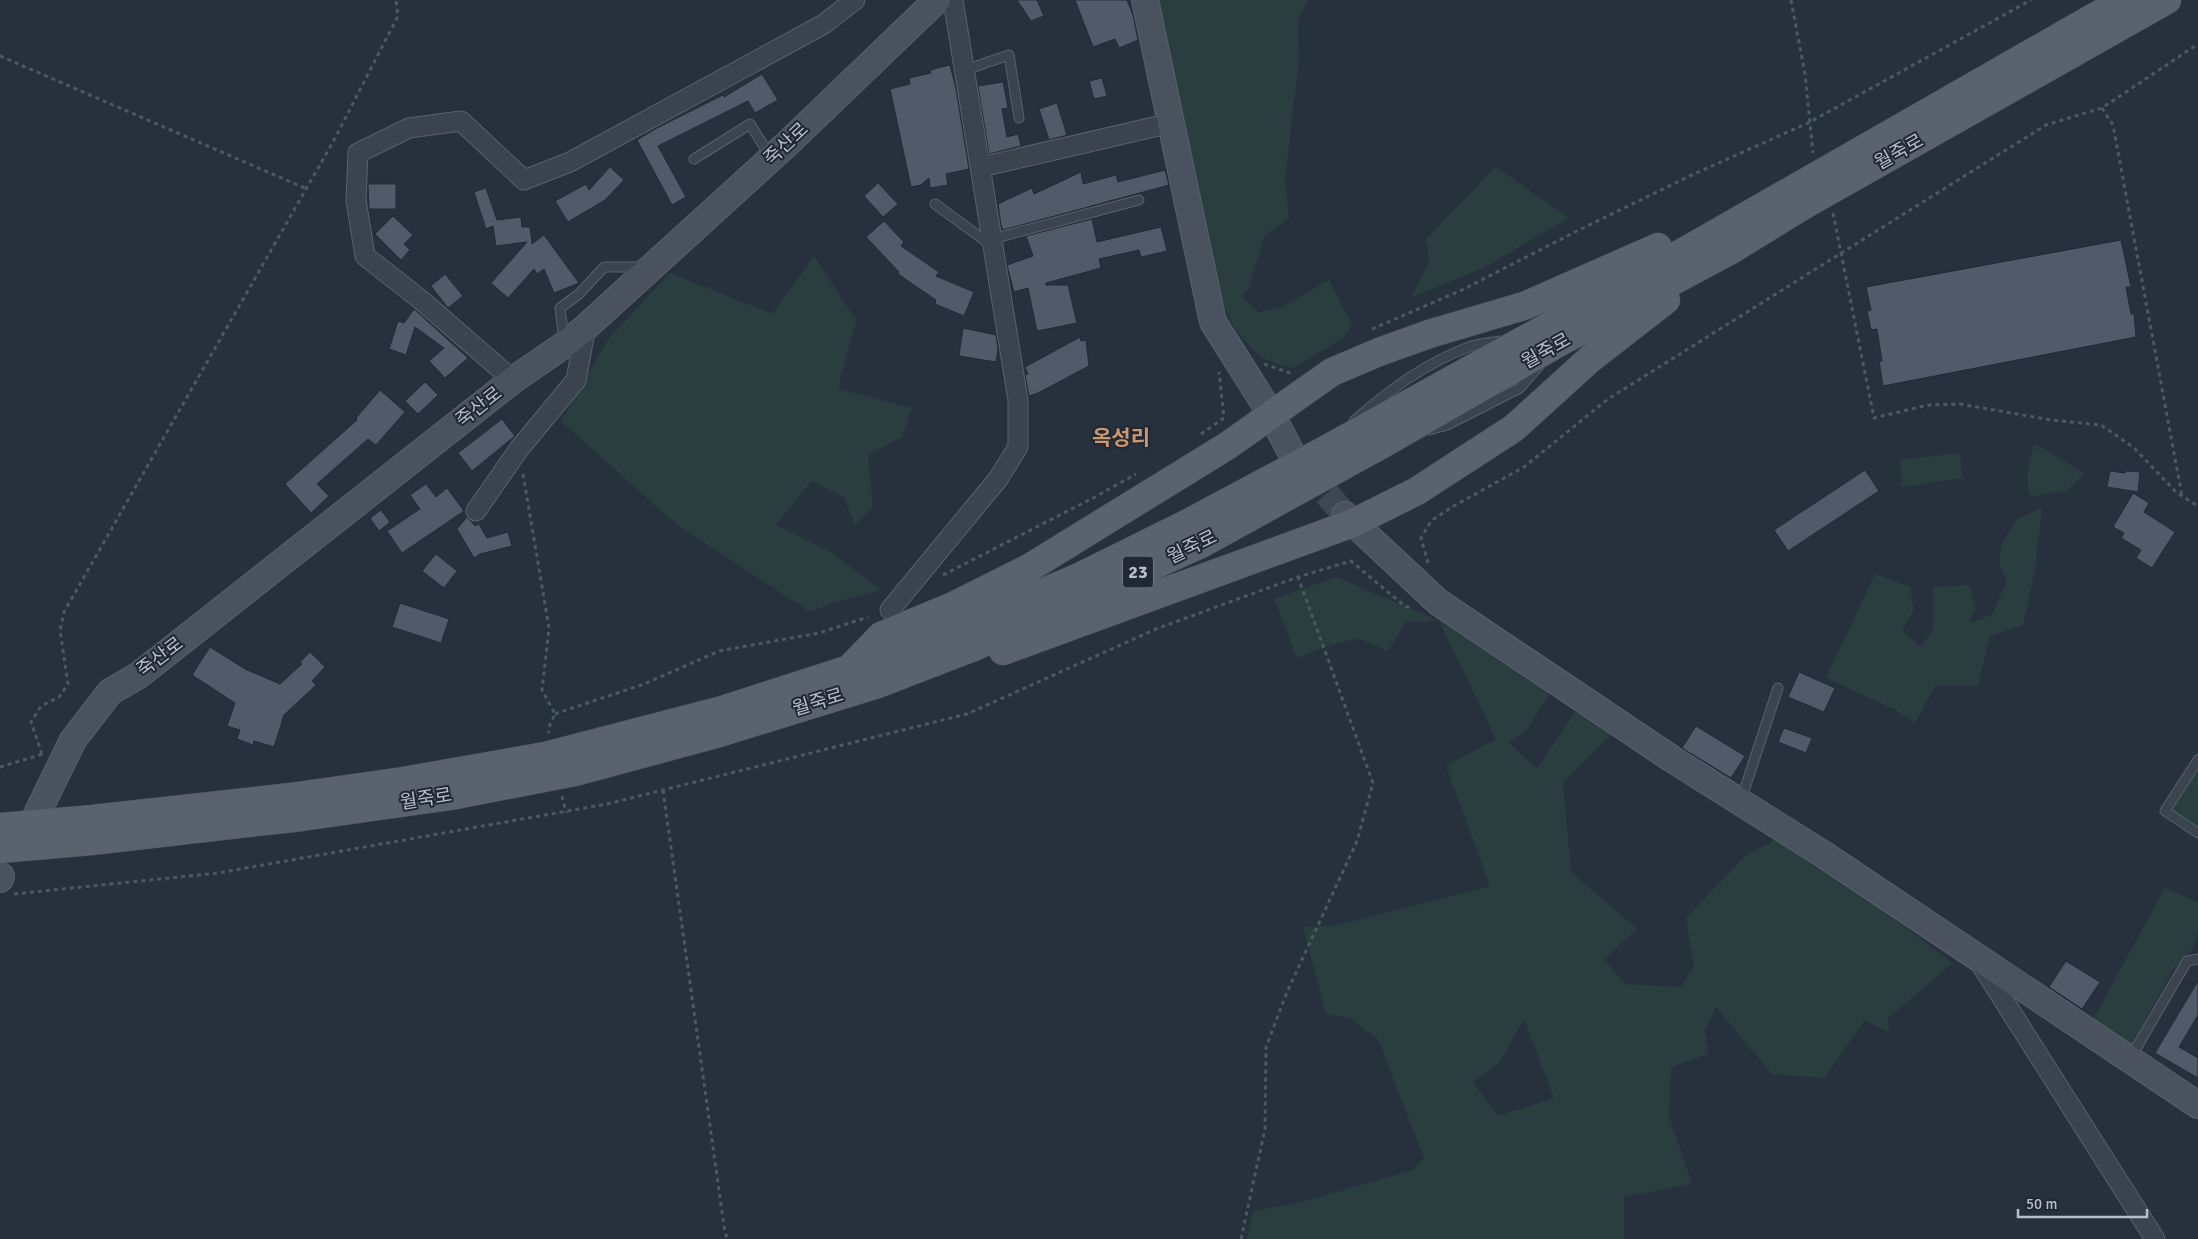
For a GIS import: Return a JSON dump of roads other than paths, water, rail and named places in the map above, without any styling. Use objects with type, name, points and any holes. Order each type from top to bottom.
[{"type":"main road","name":"월죽로","points":[[0,827],[92,819],[290,797],[403,781],[535,757],[722,710],[849,669],[955,630],[1080,576],[1188,523],[1323,452],[1528,336],[1685,251],[2124,0]]},
{"type":"main road","name":"월죽로","points":[[0,849],[92,841],[302,817],[451,796],[575,772],[716,734],[878,684],[974,647],[1201,544],[1388,441],[1560,342],[1731,250],[1806,204],[2168,0]]},
{"type":"main road","points":[[849,669],[881,636],[953,606],[1029,568],[1227,446],[1332,372],[1428,334],[1524,306],[1657,247],[1685,251]]},
{"type":"main road","points":[[974,647],[1004,652],[1417,491],[1514,428],[1590,359],[1666,300],[1716,273],[1731,250]]},
{"type":"street","points":[[513,380],[421,300],[365,256],[356,200],[358,152],[409,128],[461,121],[524,180],[570,162],[824,24],[855,0]]},
{"type":"street","name":"죽산로","points":[[34,818],[73,740],[110,692],[139,675],[513,380],[564,346],[772,158],[937,0]]},
{"type":"street","points":[[890,610],[998,479],[1018,447],[1018,400],[953,0]]},
{"type":"street","points":[[1145,0],[1213,322],[1271,414],[1291,452]]},
{"type":"street","points":[[981,167],[1171,123]]},
{"type":"street","points":[[476,511],[519,449],[576,380],[586,327]]},
{"type":"street","points":[[1349,519],[1438,602],[1664,754],[1823,854],[2198,1105]]},
{"type":"street","points":[[1976,958],[2155,1239]]},
{"type":"lane","points":[[965,70],[1008,56],[1018,118]]},
{"type":"lane","points":[[694,159],[750,124],[772,158]]},
{"type":"lane","points":[[935,204],[992,242],[1139,200]]},
{"type":"lane","points":[[564,346],[560,308],[579,294],[604,267],[651,268]]},
{"type":"lane","points":[[1740,802],[1778,688]]},
{"type":"lane","points":[[2198,760],[2165,811],[2198,833]]},
{"type":"lane","points":[[2129,1060],[2187,961],[2198,959]]},
{"type":"tunnel","points":[[1301,464],[1345,515]]},
{"type":"district","name":"옥성리","points":[[1121,438]]}]
